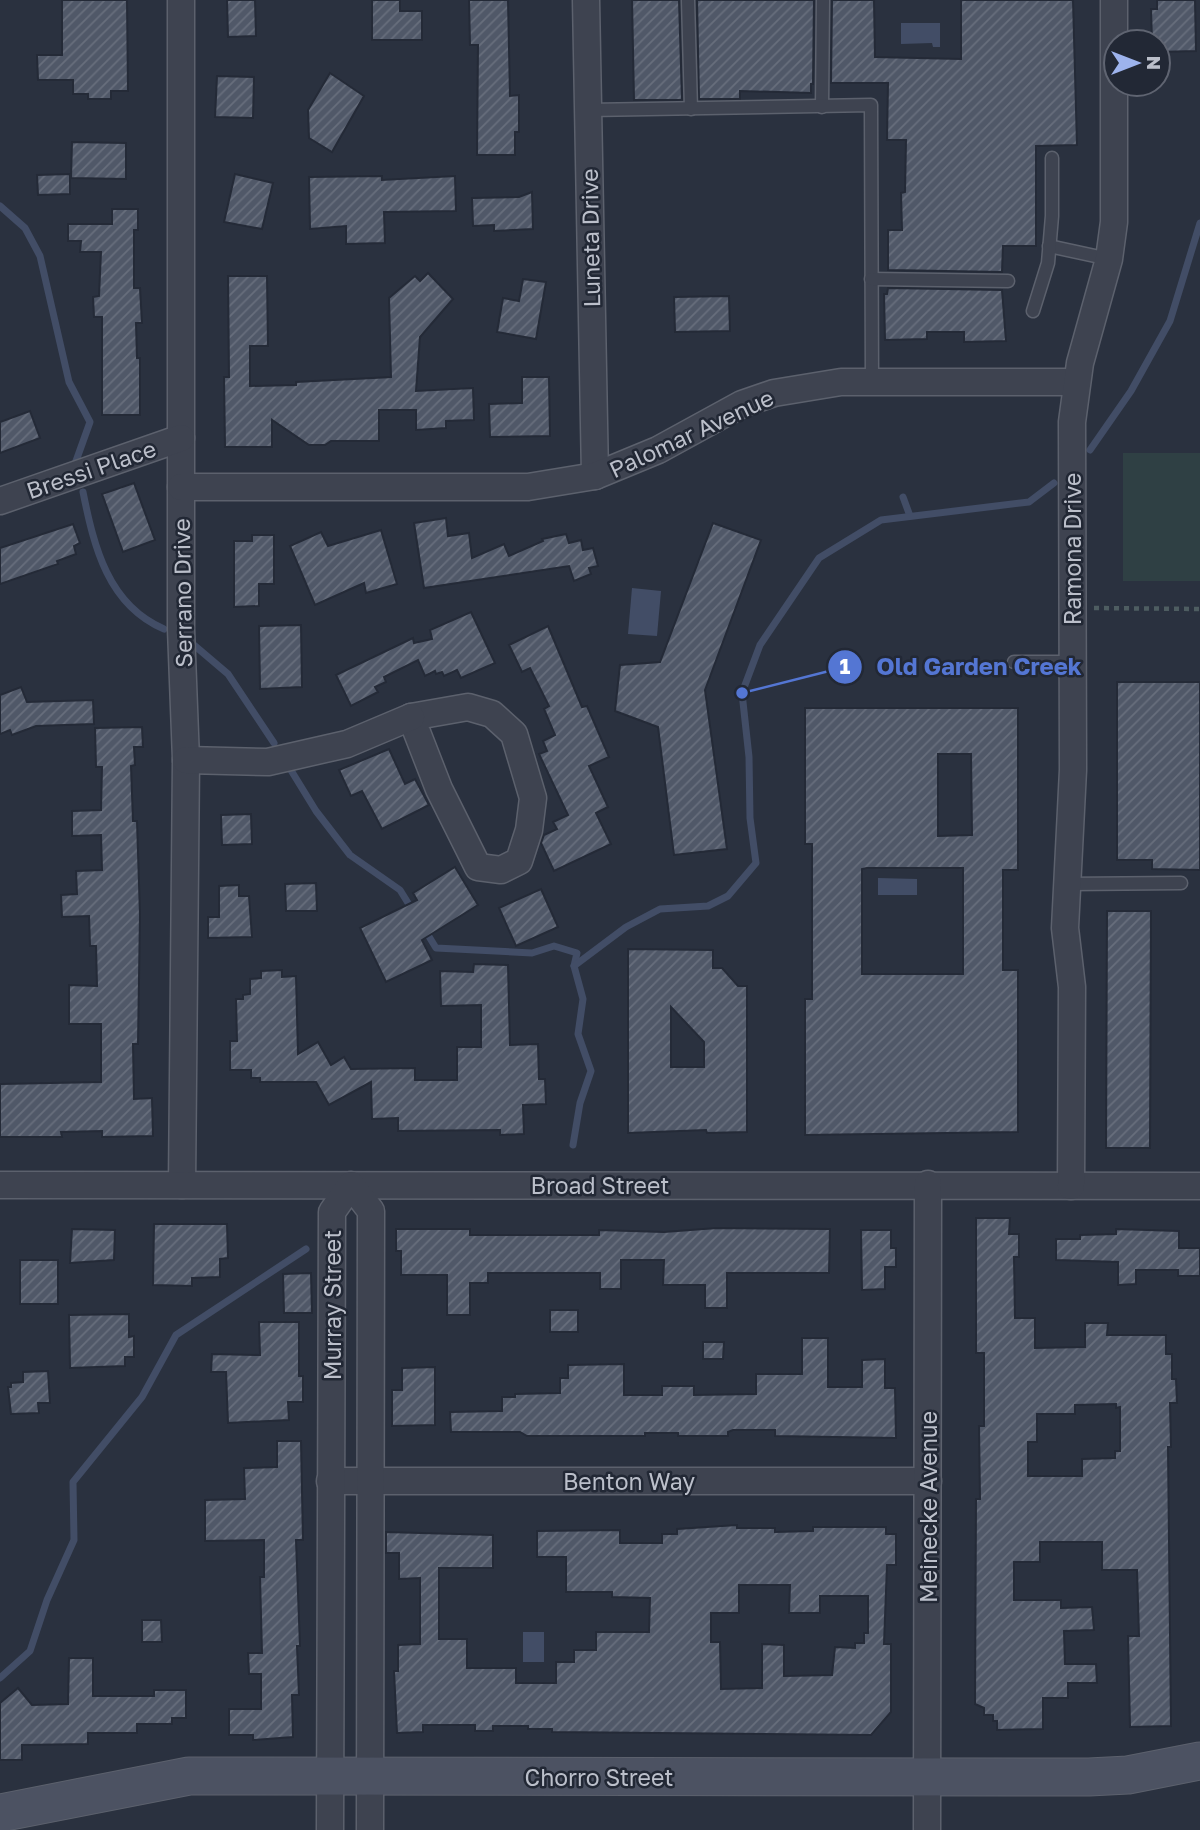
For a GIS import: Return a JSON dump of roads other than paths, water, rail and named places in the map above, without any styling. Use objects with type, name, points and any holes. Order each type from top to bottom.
[{"type":"street","name":"Serrano Drive","points":[[181,0],[181,629],[186,760],[182,1185]]},
{"type":"street","name":"Luneta Drive","points":[[586,0],[595,476]]},
{"type":"street","name":"Ramona Drive","points":[[1070,1186],[1072,987],[1065,928],[1073,770],[1072,422],[1076,382],[1109,258],[1114,222],[1114,0]]},
{"type":"street","name":"Palomar Avenue","points":[[181,487],[528,487],[595,476],[658,450],[712,418],[774,393],[841,382],[1076,382]]},
{"type":"street","name":"Bressi Place","points":[[0,500],[181,438]]},
{"type":"street","points":[[186,760],[268,762],[347,744],[411,717],[468,707],[492,714],[514,734],[533,798],[519,861],[501,870],[478,867],[439,789],[411,717]]},
{"type":"street","name":"Meinecke Avenue","points":[[927,1830],[929,1184]]},
{"type":"street","name":"Broad Street","points":[[0,1185],[1200,1186]]},
{"type":"street","name":"Murray Street","points":[[330,1830],[332,1212],[351,1185],[370,1211],[370,1830]]},
{"type":"street","name":"Benton Way","points":[[331,1481],[928,1481]]},
{"type":"street","name":"Chorro Street","points":[[12,1818],[189,1776],[1128,1775],[1200,1761]]},
{"type":"lane","points":[[688,0],[691,109]]},
{"type":"lane","points":[[822,107],[823,0]]},
{"type":"lane","points":[[589,110],[871,105],[872,382]]},
{"type":"lane","points":[[1033,312],[1048,263],[1052,158]]},
{"type":"lane","points":[[1049,246],[1109,258]]},
{"type":"lane","points":[[871,279],[1008,281]]},
{"type":"lane","points":[[1014,662],[1072,662]]},
{"type":"lane","points":[[1068,884],[1181,883]]},
{"type":"water","points":[[901,23],[940,23],[940,47],[933,47],[932,43],[901,44]]},
{"type":"water","points":[[632,588],[661,591],[657,636],[628,634]]},
{"type":"water","points":[[878,878],[917,879],[917,895],[878,895]]},
{"type":"water","points":[[523,1632],[544,1632],[544,1662],[523,1662]]},
{"type":"waterway","points":[[0,206],[25,228],[40,256],[69,382],[90,422],[76,461]]},
{"type":"waterway","points":[[1090,450],[1131,391],[1170,321],[1200,223]]},
{"type":"waterway","points":[[574,966],[626,927],[660,909],[708,906],[728,896],[756,863],[750,818],[749,757],[742,693],[760,645],[819,558],[881,520],[1029,502],[1054,483]]},
{"type":"waterway","points":[[83,492],[92,533],[117,590],[129,605],[164,629]]},
{"type":"waterway","points":[[903,497],[910,516]]},
{"type":"waterway","points":[[188,640],[228,674],[274,743]]},
{"type":"waterway","points":[[289,767],[316,811],[350,855],[400,890],[413,911]]},
{"type":"waterway","points":[[425,930],[436,948],[532,953],[554,946],[577,953],[574,966],[583,999],[578,1034],[591,1071],[580,1103],[573,1145]]},
{"type":"waterway","points":[[0,1678],[30,1651],[47,1600],[74,1540],[73,1482],[142,1397],[176,1335],[306,1249]]},
{"type":"place","name":"Old Garden Creek","points":[[742,693]]}]
